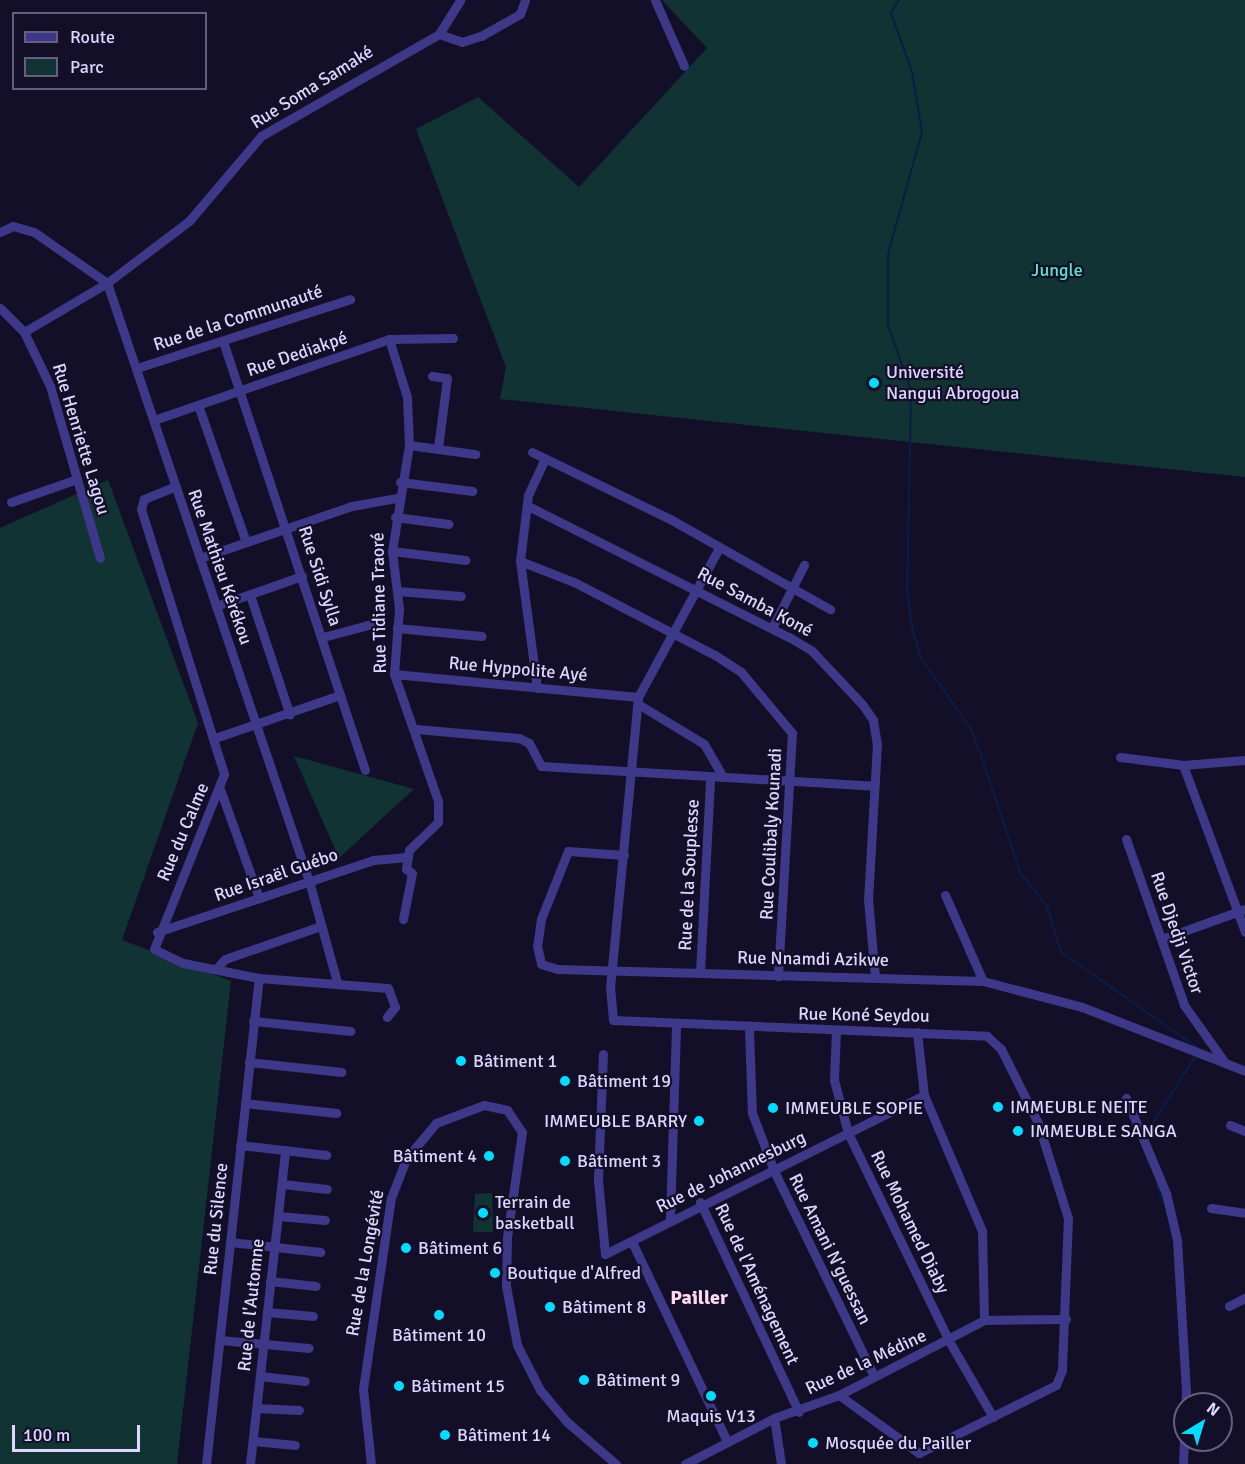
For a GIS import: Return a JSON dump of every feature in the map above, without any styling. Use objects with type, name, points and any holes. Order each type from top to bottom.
[{"type":"street","name":"Rue Soma Samaké","points":[[24,333],[107,283],[189,221],[261,136],[439,34],[460,0]]},
{"type":"street","points":[[439,34],[462,42],[481,36],[520,14],[525,0]]},
{"type":"street","points":[[655,0],[684,66]]},
{"type":"street","points":[[0,232],[13,226],[34,232],[107,283]]},
{"type":"street","name":"Rue Mathieu Kérékou","points":[[107,283],[309,881],[337,982]]},
{"type":"street","name":"Rue de la Communauté","points":[[137,368],[223,342],[350,298]]},
{"type":"street","name":"Rue Henriette Lagou","points":[[0,309],[24,333],[50,386],[100,558]]},
{"type":"street","name":"Rue Dediakpé","points":[[154,420],[389,339],[453,338]]},
{"type":"street","name":"Rue Tidiane Traoré","points":[[389,339],[407,397],[409,445],[400,482],[392,551],[397,591],[394,674],[416,729],[438,801],[438,822],[408,857]]},
{"type":"street","name":"Rue Sidi Sylla","points":[[223,342],[241,390],[365,770]]},
{"type":"street","points":[[432,375],[447,378],[438,448]]},
{"type":"street","points":[[198,405],[246,542]]},
{"type":"street","points":[[409,445],[475,454]]},
{"type":"street","points":[[532,452],[719,548],[830,609]]},
{"type":"street","points":[[537,688],[520,561],[528,506],[545,459]]},
{"type":"street","points":[[11,502],[77,479]]},
{"type":"street","points":[[400,482],[472,491]]},
{"type":"street","name":"Rue du Calme","points":[[157,932],[220,789],[224,774],[215,738],[141,509],[144,499],[176,486]]},
{"type":"street","points":[[200,558],[286,528],[398,498]]},
{"type":"street","name":"Rue Samba Koné","points":[[528,506],[696,589],[812,651],[873,720],[874,786],[868,899],[875,978]]},
{"type":"street","points":[[395,517],[449,524]]},
{"type":"street","name":"Rue Koné Seydou","points":[[719,548],[638,700],[629,773],[614,969],[613,1020],[676,1026],[749,1029],[981,1035],[1001,1049],[1038,1123],[1065,1203],[1066,1319],[1059,1380],[993,1417],[919,1453],[839,1395]]},
{"type":"street","points":[[392,551],[465,560]]},
{"type":"street","name":"Rue Coulibaly Kounadi","points":[[520,561],[673,633],[741,672],[776,709],[792,733],[778,977]]},
{"type":"street","points":[[772,628],[804,565]]},
{"type":"street","points":[[216,606],[302,576]]},
{"type":"street","points":[[397,591],[461,596]]},
{"type":"street","points":[[250,595],[290,715]]},
{"type":"street","points":[[323,638],[372,624]]},
{"type":"street","points":[[397,628],[482,636]]},
{"type":"street","name":"Rue Hyppolite Ayé","points":[[394,674],[638,700]]},
{"type":"street","points":[[215,738],[256,727],[340,695]]},
{"type":"street","points":[[638,700],[704,744],[723,777]]},
{"type":"street","points":[[416,729],[519,738],[529,743],[541,766],[710,780],[723,777],[874,786]]},
{"type":"street","points":[[1120,757],[1183,765],[1245,760]]},
{"type":"street","points":[[1183,765],[1241,911],[1245,932]]},
{"type":"street","name":"Rue de la Souplesse","points":[[700,972],[710,780]]},
{"type":"street","points":[[220,789],[259,898]]},
{"type":"street","name":"Rue Djedji Victor","points":[[1126,839],[1184,1005],[1225,1063]]},
{"type":"street","name":"Rue Nnamdi Azikwe","points":[[624,855],[568,851],[557,872],[537,946],[541,964],[549,968],[700,972],[778,977],[983,981],[1082,1006],[1245,1071]]},
{"type":"street","points":[[403,919],[412,873],[406,869],[408,857]]},
{"type":"street","name":"Rue Israël Guébo","points":[[157,932],[373,860],[408,857]]},
{"type":"street","points":[[945,895],[983,981]]},
{"type":"street","points":[[1161,939],[1241,911]]},
{"type":"street","points":[[216,969],[225,959],[321,926]]},
{"type":"street","points":[[157,932],[153,945],[163,957],[259,978],[337,982],[390,989],[395,1007],[387,1017]]},
{"type":"street","name":"Rue du Silence","points":[[206,1464],[259,978]]},
{"type":"street","points":[[253,1022],[350,1031]]},
{"type":"street","points":[[670,1218],[676,1026]]},
{"type":"street","name":"Rue Amani N'guessan","points":[[749,1029],[753,1113],[774,1171],[874,1376]]},
{"type":"street","name":"Rue Mohamed Diaby","points":[[836,1030],[834,1080],[848,1133],[949,1341],[993,1417]]},
{"type":"street","points":[[917,1032],[924,1095],[978,1210],[984,1320],[1066,1319]]},
{"type":"street","name":"Rue de Johannesburg","points":[[603,1054],[601,1250],[608,1253],[632,1242],[700,1202],[774,1171],[924,1095]]},
{"type":"street","points":[[249,1062],[341,1072]]},
{"type":"street","points":[[1126,1098],[1166,1193],[1177,1240],[1186,1390],[1184,1464]]},
{"type":"street","points":[[245,1103],[336,1113]]},
{"type":"street","name":"Rue de la Longévité","points":[[371,1464],[363,1389],[391,1197],[406,1159],[436,1123],[484,1106],[507,1110],[522,1132],[507,1238],[506,1286],[517,1345],[540,1390],[567,1422],[616,1464]]},
{"type":"street","points":[[1230,1125],[1245,1131]]},
{"type":"street","points":[[240,1145],[326,1155]]},
{"type":"street","name":"Rue de l'Automne","points":[[250,1464],[285,1150]]},
{"type":"street","points":[[282,1184],[327,1189]]},
{"type":"street","name":"Rue de l'Aménagement","points":[[700,1202],[799,1412]]},
{"type":"street","points":[[1211,1208],[1228,1206],[1245,1213]]},
{"type":"street","points":[[278,1216],[325,1220]]},
{"type":"street","points":[[230,1242],[320,1252]]},
{"type":"street","points":[[632,1242],[727,1441]]},
{"type":"street","points":[[270,1281],[316,1286]]},
{"type":"street","points":[[1229,1305],[1245,1298]]},
{"type":"street","points":[[267,1312],[313,1316]]},
{"type":"street","name":"Rue de la Médine","points":[[685,1464],[774,1418],[799,1412],[839,1395],[949,1341],[984,1320]]},
{"type":"street","points":[[219,1340],[309,1348]]},
{"type":"street","points":[[260,1376],[305,1381]]},
{"type":"street","points":[[257,1407],[299,1410]]},
{"type":"street","points":[[774,1418],[781,1464]]},
{"type":"street","points":[[253,1441],[295,1445]]},
{"type":"green space","name":"Université Nangui Abrogoua","points":[[662,0],[1245,0],[1245,477],[500,399],[506,367],[416,129],[478,97],[579,187],[707,48]]},
{"type":"green space","points":[[108,480],[198,723],[122,940],[231,981],[177,1464],[0,1464],[0,528]]},
{"type":"green space","points":[[294,756],[414,789],[339,858]]},
{"type":"green space","name":"Terrain de basketball","points":[[492,1193],[493,1232],[473,1232],[475,1194]]},
{"type":"waterway","points":[[899,0],[891,13],[912,72],[922,132],[888,254],[888,325],[911,390],[907,590],[913,632],[921,658],[972,730],[1021,874],[1047,906],[1061,952],[1199,1049]]},
{"type":"waterway","points":[[1145,1135],[1197,1054]]},
{"type":"waterway","points":[[1156,1182],[1163,1202]]},
{"type":"place","name":"Université Nangui Abrogoua","points":[[874,383]]},
{"type":"place","name":"Bâtiment 1","points":[[461,1061]]},
{"type":"place","name":"Bâtiment 19","points":[[565,1081]]},
{"type":"place","name":"IMMEUBLE NEITE","points":[[998,1107]]},
{"type":"place","name":"IMMEUBLE SOPIE","points":[[773,1108]]},
{"type":"place","name":"IMMEUBLE BARRY","points":[[699,1121]]},
{"type":"place","name":"IMMEUBLE SANGA","points":[[1018,1131]]},
{"type":"place","name":"Bâtiment 4","points":[[489,1156]]},
{"type":"place","name":"Bâtiment 3","points":[[565,1161]]},
{"type":"place","name":"Terrain de basketball","points":[[483,1213]]},
{"type":"place","name":"Bâtiment 6","points":[[406,1248]]},
{"type":"place","name":"Boutique d'Alfred","points":[[495,1273]]},
{"type":"place","name":"Bâtiment 8","points":[[550,1307]]},
{"type":"place","name":"Bâtiment 10","points":[[439,1315]]},
{"type":"place","name":"Bâtiment 9","points":[[584,1380]]},
{"type":"place","name":"Bâtiment 15","points":[[399,1386]]},
{"type":"place","name":"Maquis V13","points":[[711,1396]]},
{"type":"place","name":"Bâtiment 14","points":[[445,1435]]},
{"type":"place","name":"Mosquée du Pailler","points":[[813,1443]]},
{"type":"district","name":"Pailler","points":[[699,1297]]},
{"type":"park label","name":"Jungle","points":[[1057,270]]}]
